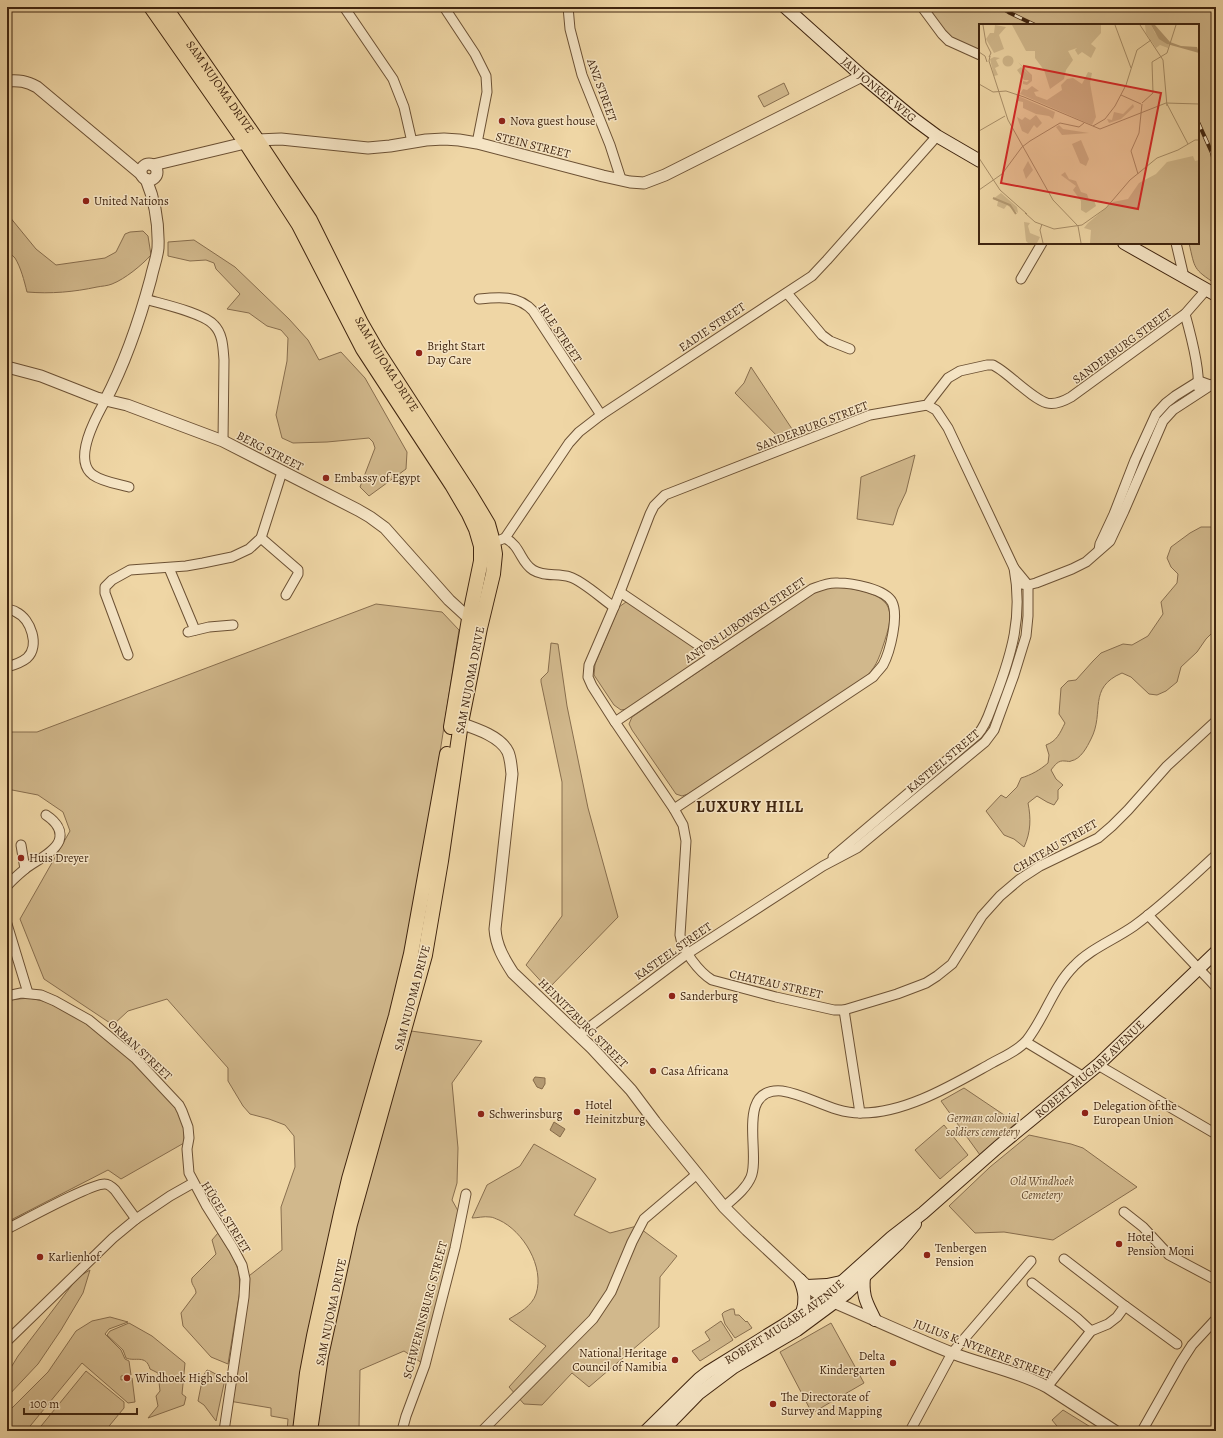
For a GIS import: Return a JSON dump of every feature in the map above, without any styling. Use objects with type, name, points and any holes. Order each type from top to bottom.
[{"type":"highway","name":"SAM NUJOMA DRIVE","points":[[151,7],[310,220],[361,323],[376,349],[488,524],[495,554],[493,574],[474,624],[456,722],[442,784],[411,954],[396,1016],[349,1179],[341,1213],[307,1372],[300,1431]]},
{"type":"highway","name":"SAM NUJOMA DRIVE","points":[[165,7],[252,142]]},
{"type":"highway","name":"SAM NUJOMA DRIVE","points":[[310,1431],[321,1356],[350,1224],[424,955],[441,861],[456,722]]},
{"type":"main road","name":"JAN JONKER WEG","points":[[785,7],[862,76],[914,119],[937,136],[979,159]]},
{"type":"main road","points":[[1126,244],[1211,292]]},
{"type":"main road","name":"ROBERT MUGABE AVENUE","points":[[646,1431],[708,1372],[802,1313],[830,1301],[842,1282],[892,1237],[923,1214],[998,1147],[1098,1065],[1216,952]]},
{"type":"main road","name":"ROBERT MUGABE AVENUE","points":[[662,1431],[698,1394],[734,1367],[797,1330],[830,1301],[864,1277],[914,1227],[923,1214]]},
{"type":"main road","points":[[864,1277],[863,1291],[875,1320]]},
{"type":"main road","points":[[802,1313],[805,1305],[804,1283],[827,1285],[842,1282]]},
{"type":"street","points":[[344,7],[392,79],[404,108],[412,142]]},
{"type":"street","points":[[444,7],[475,54],[486,76],[487,92],[477,143]]},
{"type":"street","name":"ANZ STREET","points":[[568,7],[570,29],[582,75],[610,145],[621,179]]},
{"type":"street","points":[[922,7],[949,41],[979,55]]},
{"type":"street","name":"STEIN STREET","points":[[149,173],[174,160],[252,142],[282,139],[368,148],[444,139],[477,143],[603,176],[644,183],[650,182],[862,76]]},
{"type":"street","points":[[7,81],[16,80],[27,82],[37,87],[126,160],[149,173],[156,218],[158,247],[146,299],[117,376],[96,416],[87,440],[85,452],[87,467],[92,475],[129,487]]},
{"type":"street","name":"EADIE STREET","points":[[493,542],[579,432],[601,415],[812,276],[937,136]]},
{"type":"street","points":[[1021,279],[1041,244]]},
{"type":"street","points":[[1176,244],[1184,278]]},
{"type":"street","name":"SANDERBURG STREET","points":[[614,607],[650,514],[659,500],[665,495],[870,415],[927,405],[951,376],[966,370],[987,365],[998,368],[1047,403],[1057,403],[1071,397],[1185,314],[1211,292]]},
{"type":"street","points":[[786,293],[822,335],[830,341],[850,349]]},
{"type":"street","name":"IRLE STREET","points":[[479,299],[502,297],[517,300],[528,306],[601,415]]},
{"type":"street","points":[[146,299],[204,318],[214,324],[219,331],[224,360],[223,441]]},
{"type":"street","points":[[1185,314],[1199,381],[1196,394]]},
{"type":"street","name":"BERG STREET","points":[[7,367],[41,376],[105,401],[127,405],[223,441],[358,510],[381,524],[449,600],[474,624]]},
{"type":"street","points":[[1099,552],[1100,544],[1156,414],[1174,396],[1199,381],[1213,384]]},
{"type":"street","points":[[1016,583],[1028,585],[1072,569],[1086,562],[1110,541],[1163,421],[1173,410],[1213,384]]},
{"type":"street","name":"KASTEEL STREET","points":[[579,1035],[687,954],[823,866],[857,848],[985,742],[991,735],[1014,675],[1026,636],[1028,616],[1028,585],[1014,568],[948,428],[936,410],[927,405]]},
{"type":"street","points":[[128,655],[104,588],[112,580],[130,570],[168,568],[203,563],[232,557],[249,549],[261,538],[282,472]]},
{"type":"street","points":[[261,538],[298,570],[298,574],[286,595]]},
{"type":"street","points":[[493,542],[515,545],[527,564],[534,571],[570,577],[614,607],[589,665],[587,674],[592,686],[674,809],[683,825],[686,841],[680,935],[682,945],[687,954]]},
{"type":"street","points":[[168,568],[192,631],[209,627],[233,625]]},
{"type":"street","name":"KASTEEL STREET","points":[[823,866],[974,738],[982,729],[1001,682],[1014,643],[1017,606],[1014,568]]},
{"type":"street","name":"ANTON LUBOWSKI STREET","points":[[615,722],[812,589],[824,584],[838,582],[874,590],[885,595],[892,602],[895,622],[887,655],[882,665],[873,676],[674,809]]},
{"type":"street","points":[[620,592],[713,655]]},
{"type":"street","points":[[7,610],[16,612],[24,618],[32,635],[33,644],[31,652],[27,658],[19,663],[7,667]]},
{"type":"street","name":"CHATEAU STREET","points":[[687,954],[704,975],[712,980],[776,997],[834,1010],[844,1010],[926,983],[945,970],[958,956],[982,916],[1000,896],[1020,879],[1040,866],[1098,838],[1128,810],[1167,766],[1216,721]]},
{"type":"street","name":"HEINITZBURG STREET","points":[[456,722],[499,741],[508,752],[511,762],[512,774],[495,921],[495,937],[503,958],[513,973],[579,1035],[631,1090],[724,1207],[804,1283],[830,1301]]},
{"type":"street","points":[[7,886],[25,869],[48,853],[59,842],[60,834],[58,826],[53,820],[46,816]]},
{"type":"street","points":[[21,845],[25,869]]},
{"type":"street","points":[[724,1207],[742,1190],[751,1177],[753,1163],[752,1122],[757,1103],[764,1095],[777,1090],[789,1092],[846,1112],[860,1113],[898,1108],[916,1102],[969,1076],[1012,1052],[1026,1042],[1064,978],[1073,967],[1083,958],[1122,934],[1148,915],[1181,888],[1216,855]]},
{"type":"street","points":[[1148,915],[1216,987]]},
{"type":"street","points":[[7,924],[28,993]]},
{"type":"street","name":"ORBAN STREET","points":[[7,996],[28,993],[47,997],[89,1020],[135,1058],[173,1098],[182,1111],[188,1127],[189,1138],[187,1149],[189,1173],[193,1183]]},
{"type":"street","points":[[844,1010],[860,1113]]},
{"type":"street","points":[[1026,1042],[1084,1077]]},
{"type":"street","points":[[1098,1065],[1216,1134]]},
{"type":"street","points":[[482,1431],[592,1319],[610,1292],[644,1219],[697,1174]]},
{"type":"street","name":"HÜGEL STREET","points":[[7,1341],[113,1238],[136,1219],[170,1196],[193,1183],[233,1248],[242,1265],[245,1279],[244,1297],[224,1431]]},
{"type":"street","points":[[9,1228],[78,1193],[103,1184],[111,1186],[116,1190],[136,1219]]},
{"type":"street","name":"SCHWERINSBURG STREET","points":[[404,1431],[403,1427],[406,1416],[425,1365],[466,1194]]},
{"type":"street","points":[[1124,1212],[1143,1227],[1170,1255],[1216,1280]]},
{"type":"street","points":[[1064,1259],[1177,1344]]},
{"type":"street","points":[[910,1431],[952,1353],[1031,1262]]},
{"type":"street","points":[[1032,1283],[1077,1318],[1091,1331]]},
{"type":"street","name":"JULIUS K. NYERERE STREET","points":[[830,1301],[952,1353],[1013,1372],[1047,1387],[1115,1431]]},
{"type":"street","points":[[1047,1387],[1091,1331],[1108,1324],[1117,1317],[1125,1306]]},
{"type":"street","points":[[1142,1431],[1192,1345],[1216,1319]]},
{"type":"green space","points":[[922,7],[1216,7],[1216,284],[1196,268],[1189,244],[1199,244],[1199,24],[979,24],[979,55],[956,45]]},
{"type":"green space","points":[[784,83],[789,94],[764,107],[758,96]]},
{"type":"green space","points":[[7,215],[36,249],[56,265],[105,258],[116,252],[125,234],[130,232],[143,231],[148,236],[151,255],[128,275],[110,285],[62,292],[27,292],[19,266],[15,258],[7,249]]},
{"type":"green space","points":[[194,240],[235,267],[289,319],[308,340],[319,360],[341,352],[365,378],[407,452],[406,469],[369,496],[360,487],[375,448],[373,442],[369,438],[327,442],[293,443],[282,438],[276,415],[287,361],[288,338],[281,330],[267,326],[249,313],[227,309],[240,294],[216,269],[214,263],[206,260],[190,261],[168,256],[168,242]]},
{"type":"green space","points":[[751,367],[794,432],[782,441],[735,393],[744,383]]},
{"type":"green space","points":[[915,455],[906,492],[898,509],[893,525],[857,519],[861,477]]},
{"type":"green space","points":[[1216,525],[1216,629],[1206,639],[1197,652],[1181,667],[1177,682],[1166,691],[1157,695],[1149,694],[1131,677],[1122,673],[1111,679],[1104,686],[1101,693],[1095,729],[1086,749],[1075,760],[1059,762],[1051,770],[1056,779],[1063,785],[1058,790],[1058,799],[1054,805],[1037,796],[1028,803],[1030,825],[1024,847],[1014,839],[1004,835],[986,811],[1001,795],[1006,798],[1017,787],[1021,778],[1035,772],[1048,763],[1049,755],[1046,745],[1056,739],[1065,723],[1059,714],[1061,688],[1068,681],[1076,680],[1101,653],[1123,644],[1132,645],[1148,636],[1163,614],[1161,602],[1177,583],[1178,574],[1171,567],[1167,558],[1171,547],[1201,527],[1214,527]]},
{"type":"green space","points":[[830,587],[854,589],[871,594],[878,597],[888,607],[890,621],[888,630],[874,667],[863,680],[688,794],[682,796],[676,794],[632,730],[629,724],[632,717],[814,593]]},
{"type":"green space","points":[[626,602],[633,604],[697,646],[701,652],[700,659],[627,709],[621,710],[614,705],[594,675],[595,664],[619,607]]},
{"type":"green space","points":[[376,604],[442,612],[459,630],[416,907],[295,1431],[287,1431],[288,1419],[271,1416],[271,1408],[229,1401],[245,1279],[282,1250],[281,1207],[295,1167],[294,1136],[285,1125],[250,1114],[243,1106],[228,1081],[228,1068],[167,999],[128,1011],[113,1025],[44,979],[20,919],[70,831],[63,812],[38,795],[7,789],[7,732],[37,732]]},
{"type":"green space","points":[[551,643],[558,644],[567,706],[588,808],[618,917],[548,989],[526,965],[562,916],[562,782],[541,682],[541,679],[548,672]]},
{"type":"green space","points":[[30,998],[47,1002],[81,1020],[113,1044],[141,1068],[180,1113],[184,1125],[184,1143],[121,1179],[108,1170],[7,1222],[7,1000]]},
{"type":"green space","points":[[404,1030],[482,1041],[452,1083],[458,1148],[457,1183],[452,1200],[462,1218],[425,1365],[404,1351],[360,1370],[359,1429],[355,1431],[314,1431],[323,1363]]},
{"type":"green space","name":"German colonial soldiers cemetery","points":[[964,1088],[1016,1123],[980,1155],[941,1101]]},
{"type":"green space","points":[[944,1125],[968,1155],[940,1179],[915,1150]]},
{"type":"green space","name":"Old Windhoek Cemetery","points":[[1029,1135],[1083,1148],[1137,1187],[1053,1240],[1004,1232],[975,1233],[949,1206],[990,1167]]},
{"type":"green space","points":[[534,1144],[596,1179],[574,1215],[610,1233],[637,1226],[677,1256],[660,1277],[659,1327],[589,1387],[572,1373],[542,1405],[524,1404],[509,1387],[546,1346],[509,1319],[525,1309],[532,1302],[536,1294],[538,1284],[535,1262],[524,1241],[508,1225],[491,1217],[472,1218],[487,1185],[520,1166]]},
{"type":"green space","points":[[218,1233],[233,1257],[239,1272],[240,1290],[228,1364],[211,1357],[183,1326],[181,1313],[196,1293],[192,1278],[216,1254],[212,1240]]},
{"type":"green space","points":[[90,1270],[83,1293],[61,1330],[38,1364],[7,1397],[7,1374],[18,1356],[78,1277]]},
{"type":"green space","points":[[734,1309],[735,1315],[739,1315],[746,1322],[747,1321],[752,1328],[735,1338],[725,1324],[722,1314]]},
{"type":"green space","points":[[110,1317],[128,1322],[109,1329],[105,1334],[121,1350],[125,1359],[129,1361],[131,1375],[121,1376],[121,1380],[132,1378],[135,1402],[128,1403],[82,1363],[26,1431],[7,1431],[11,1409],[48,1372],[76,1331],[92,1321]]},
{"type":"green space","points":[[721,1321],[733,1340],[700,1361],[692,1351],[710,1340],[705,1332]]},
{"type":"green space","points":[[129,1323],[152,1336],[185,1363],[182,1394],[186,1397],[184,1405],[148,1418],[158,1406],[156,1396],[160,1391],[158,1373],[150,1369],[148,1364],[143,1360],[126,1358],[123,1350],[107,1335],[110,1331]]},
{"type":"green space","points":[[831,1323],[864,1383],[812,1413],[780,1352]]},
{"type":"green space","points":[[207,1370],[225,1379],[216,1421],[204,1405],[198,1401],[203,1376]]},
{"type":"green space","points":[[86,1371],[124,1402],[124,1408],[105,1431],[37,1431]]},
{"type":"green space","points":[[1063,1410],[1097,1431],[1061,1431],[1052,1420]]},
{"type":"shaded area","points":[[535,1077],[545,1078],[545,1084],[542,1089],[537,1087],[533,1080]]},
{"type":"shaded area","points":[[554,1122],[565,1129],[560,1137],[550,1130]]},
{"type":"railway","points":[[1001,7],[1033,24]]},
{"type":"railway","points":[[1199,124],[1212,153],[1216,170]]},
{"type":"place","name":"Nova guest house","points":[[502,121]]},
{"type":"place","name":"United Nations","points":[[86,201]]},
{"type":"place","name":"Bright Start Day Care","points":[[419,353]]},
{"type":"place","name":"Embassy of Egypt","points":[[326,478]]},
{"type":"place","name":"Huis Dreyer","points":[[21,858]]},
{"type":"place","name":"Sanderburg","points":[[672,996]]},
{"type":"place","name":"Casa Africana","points":[[653,1071]]},
{"type":"place","name":"Hotel Heinitzburg","points":[[577,1112]]},
{"type":"place","name":"Delegation of the European Union","points":[[1085,1113]]},
{"type":"place","name":"Schwerinsburg","points":[[481,1114]]},
{"type":"place","name":"Hotel Pension Moni","points":[[1119,1244]]},
{"type":"place","name":"Tenbergen Pension","points":[[927,1255]]},
{"type":"place","name":"Karlienhof","points":[[40,1257]]},
{"type":"place","name":"National Heritage Council of Namibia","points":[[675,1360]]},
{"type":"place","name":"Delta Kindergarten","points":[[893,1363]]},
{"type":"place","name":"Windhoek High School","points":[[127,1378]]},
{"type":"place","name":"The Directorate of Survey and Mapping","points":[[773,1404]]},
{"type":"district","name":"LUXURY HILL","points":[[750,806]]}]
